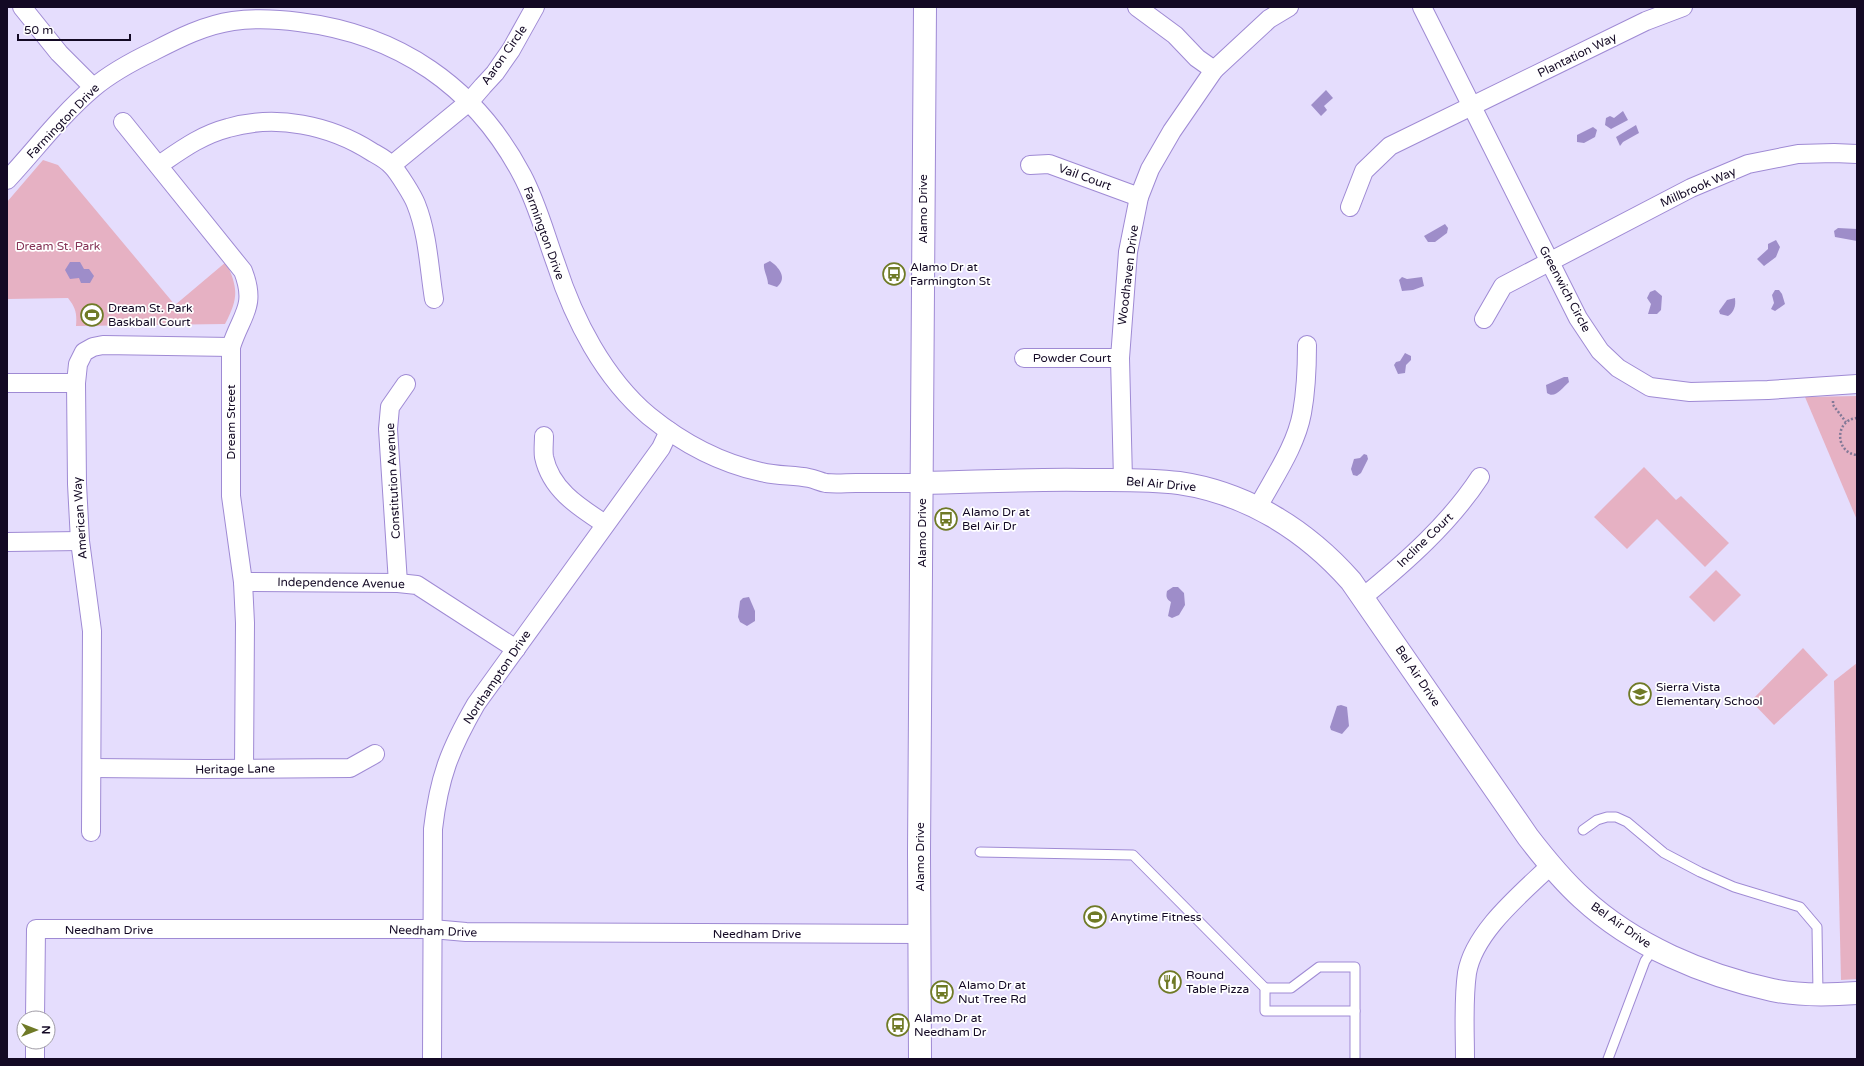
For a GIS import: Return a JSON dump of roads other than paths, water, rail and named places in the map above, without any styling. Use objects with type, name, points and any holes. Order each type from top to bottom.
[{"type":"street","points":[[22,7],[59,53],[93,88]]},
{"type":"street","name":"Aaron Circle","points":[[392,166],[470,101],[495,73],[511,50],[535,7]]},
{"type":"street","name":"Alamo Drive","points":[[920,1059],[925,7]]},
{"type":"street","points":[[1137,7],[1175,35],[1197,58],[1214,70]]},
{"type":"street","name":"Woodhaven Drive","points":[[1123,480],[1120,358],[1128,259],[1139,197],[1150,169],[1172,131],[1214,70],[1269,19],[1289,7]]},
{"type":"street","name":"Greenwich Circle","points":[[1422,7],[1578,318],[1600,351],[1618,368],[1650,387],[1690,392],[1768,390],[1857,384]]},
{"type":"street","name":"Plantation Way","points":[[1350,207],[1364,171],[1390,146],[1473,107],[1646,21],[1683,7]]},
{"type":"street","name":"Farmington Drive","points":[[7,180],[93,88],[133,62],[229,14],[327,25],[363,36],[389,46],[430,69],[470,101],[498,134],[522,174],[534,201],[568,299],[590,343],[610,373],[629,397],[669,431],[712,455],[762,472],[787,477],[809,478],[827,483],[922,483]]},
{"type":"street","name":"Dream Street","points":[[123,122],[243,271],[249,286],[249,299],[245,316],[236,332],[231,347],[231,496],[243,582],[245,623],[244,768]]},
{"type":"street","points":[[159,165],[200,137],[228,128],[252,123],[275,122],[320,128],[346,137],[392,166],[416,204],[424,234],[434,300]]},
{"type":"street","name":"Millbrook Way","points":[[1484,319],[1503,286],[1550,260],[1691,188],[1748,164],[1798,154],[1834,152],[1857,154]]},
{"type":"street","name":"Vail Court","points":[[1030,165],[1049,164],[1139,197]]},
{"type":"street","points":[[1258,507],[1291,445],[1302,414],[1306,381],[1307,345]]},
{"type":"street","name":"American Way","points":[[91,832],[92,631],[80,541],[77,484],[76,383],[78,364],[84,352],[93,347],[231,347]]},
{"type":"street","name":"Powder Court","points":[[1024,358],[1120,358]]},
{"type":"street","points":[[7,384],[76,383]]},
{"type":"street","name":"Constitution Avenue","points":[[398,583],[388,429],[390,407],[406,384]]},
{"type":"street","name":"Northampton Drive","points":[[432,1059],[433,829],[436,804],[446,764],[461,730],[476,704],[661,448],[669,431]]},
{"type":"street","points":[[544,436],[544,456],[548,471],[560,492],[605,524]]},
{"type":"street","name":"Incline Court","points":[[1363,597],[1438,528],[1465,499],[1480,476]]},
{"type":"street","name":"Bel Air Drive","points":[[922,483],[1123,480],[1164,482],[1202,488],[1258,507],[1308,539],[1336,564],[1363,597],[1528,837],[1550,866],[1583,900],[1613,923],[1654,948],[1686,964],[1773,991],[1818,995],[1857,993]]},
{"type":"street","points":[[7,542],[80,541]]},
{"type":"street","name":"Independence Avenue","points":[[243,582],[398,583],[417,585],[516,649]]},
{"type":"street","name":"Heritage Lane","points":[[92,768],[205,770],[244,768],[350,768],[375,754]]},
{"type":"street","points":[[1465,1059],[1465,998],[1467,972],[1475,949],[1487,929],[1550,866]]},
{"type":"street","name":"Needham Drive","points":[[35,1010],[36,929],[432,929],[466,932],[920,934]]},
{"type":"lane","points":[[1583,830],[1597,820],[1607,817],[1616,817],[1627,822],[1664,853],[1700,872],[1734,887],[1800,907],[1817,927],[1818,995]]},
{"type":"lane","points":[[980,852],[1133,854],[1265,988],[1265,1011],[1355,1011]]},
{"type":"lane","points":[[1608,1059],[1645,961],[1654,948]]},
{"type":"lane","points":[[1265,988],[1291,988],[1319,966],[1355,966],[1355,1059]]},
{"type":"place","name":"Alamo Dr at Farmington St","points":[[894,274]]},
{"type":"place","name":"Dream St. Park Baskball Court","points":[[92,315]]},
{"type":"place","name":"Alamo Dr at Bel Air Dr","points":[[946,519]]},
{"type":"place","name":"Sierra Vista Elementary School","points":[[1640,694]]},
{"type":"place","name":"Anytime Fitness","points":[[1095,917]]},
{"type":"place","name":"Round Table Pizza","points":[[1170,982]]},
{"type":"place","name":"Alamo Dr at Nut Tree Rd","points":[[942,992]]},
{"type":"place","name":"Alamo Dr at Needham Dr","points":[[898,1025]]},
{"type":"park label","name":"Dream St. Park","points":[[58,246]]}]
